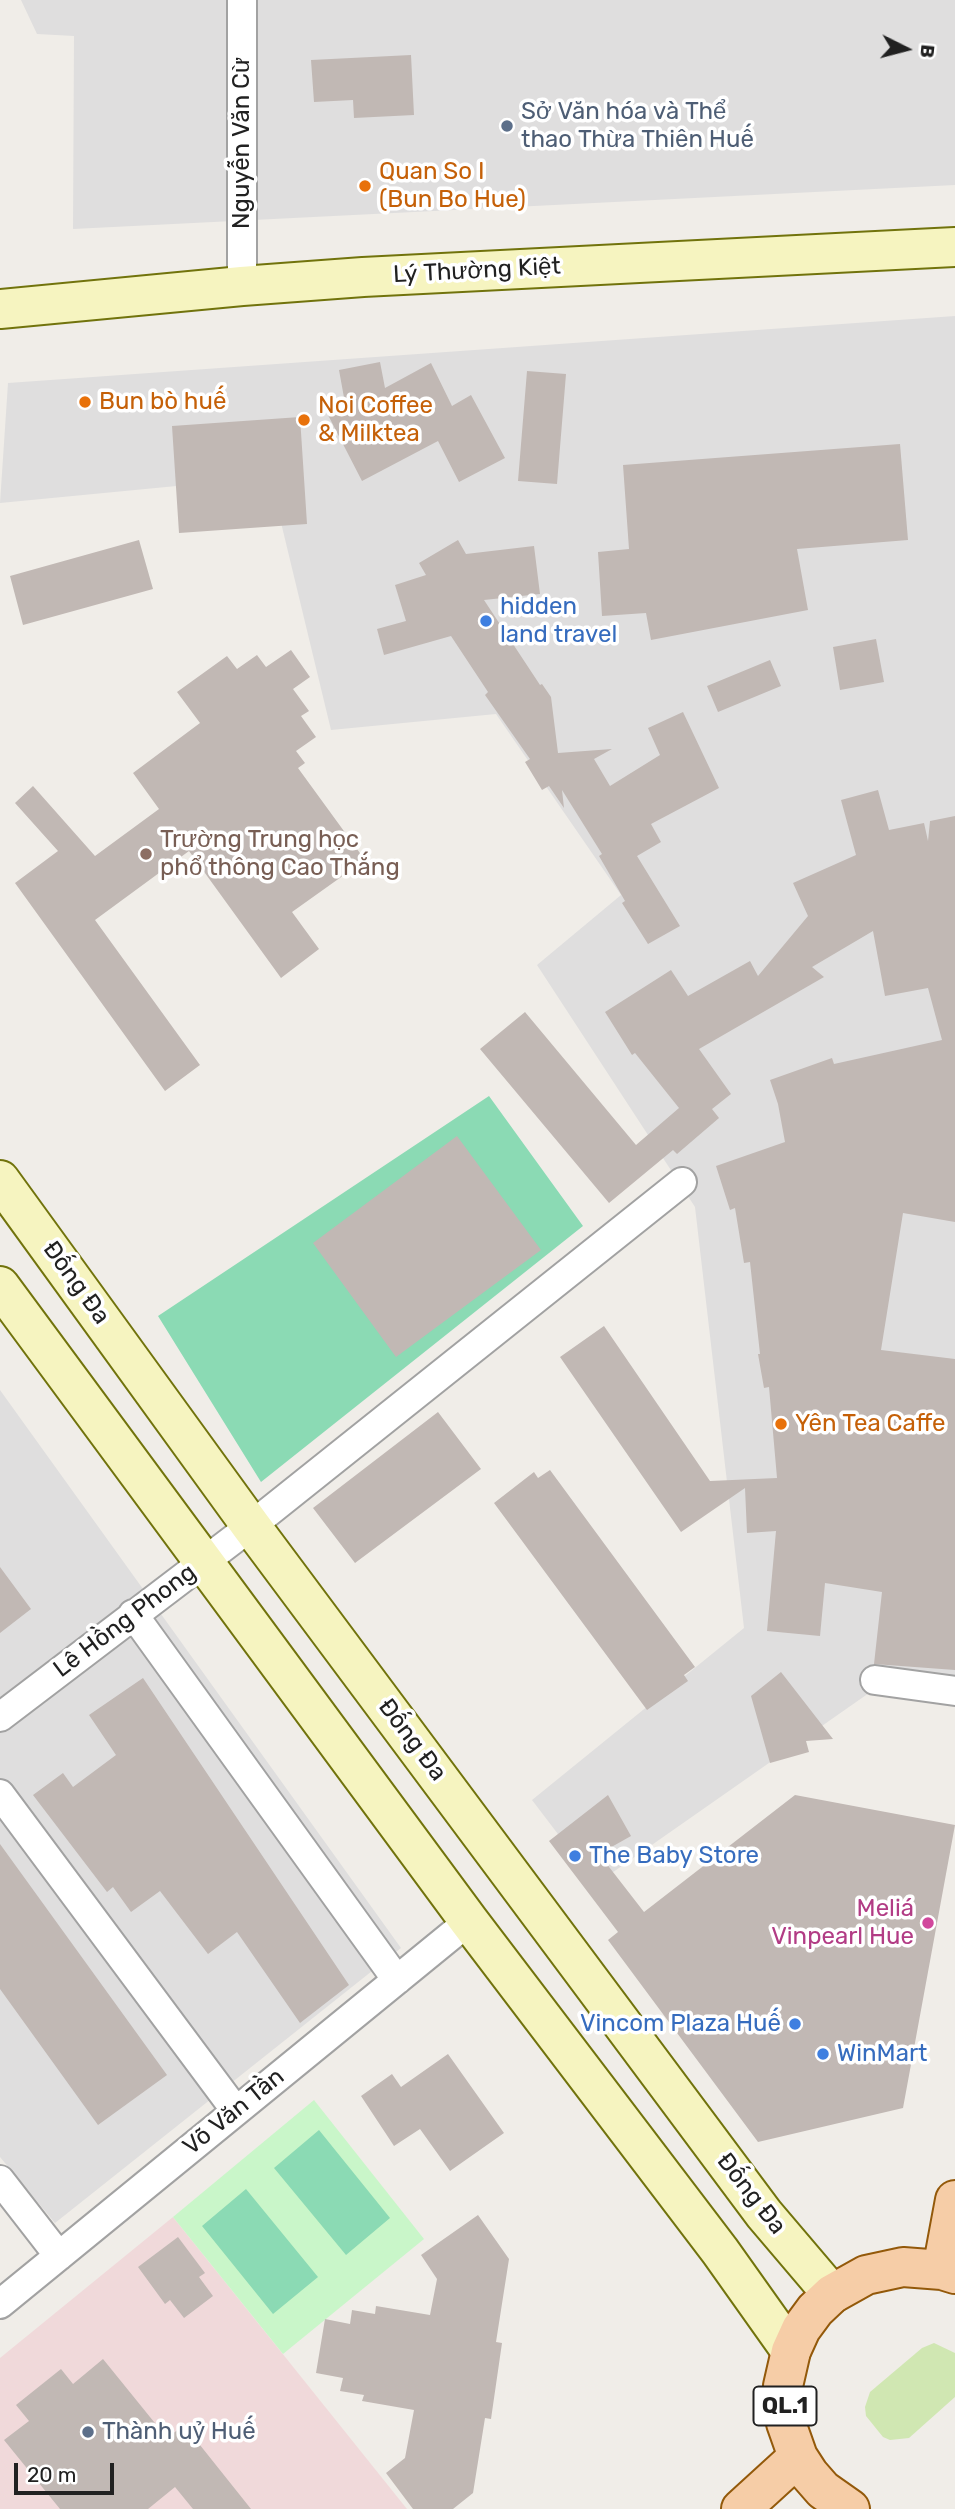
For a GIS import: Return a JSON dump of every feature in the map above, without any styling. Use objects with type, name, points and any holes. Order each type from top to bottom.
[{"type":"main road","name":"QL.1","points":[[840,2507],[809,2474],[798,2457],[786,2423],[783,2386],[791,2351],[815,2310],[832,2294],[866,2275],[903,2267],[949,2272],[955,2200]]},
{"type":"main road","name":"QL.1","points":[[741,2509],[798,2457]]},
{"type":"street","name":"Nguyễn Văn Cừ","points":[[242,0],[242,286]]},
{"type":"street","name":"Lý Thường Kiệt","points":[[0,309],[363,277],[955,247]]},
{"type":"street","name":"Đống Đa","points":[[0,1180],[251,1525],[764,2214],[832,2294]]},
{"type":"street","name":"Lê Hồng Phong","points":[[0,1717],[251,1525],[682,1182]]},
{"type":"street","points":[[0,1286],[468,1921],[716,2246],[791,2351]]},
{"type":"street","points":[[133,1614],[397,1980]]},
{"type":"street","points":[[875,1681],[955,1691]]},
{"type":"street","points":[[0,1794],[236,2111]]},
{"type":"street","name":"Võ Văn Tần","points":[[0,2304],[468,1921]]},
{"type":"street","points":[[0,2180],[59,2256]]},
{"type":"shaded area","points":[[21,0],[955,0],[955,185],[73,229],[74,36],[37,34]]},
{"type":"shaded area","points":[[955,316],[955,1703],[869,1693],[596,1884],[532,1800],[744,1628],[695,1207],[537,965],[621,895],[496,714],[331,730],[270,477],[0,503],[8,383]]},
{"type":"shaded area","points":[[0,1390],[401,1948],[55,2223],[0,2157]]},
{"type":"shaded area","points":[[173,2217],[407,2509],[0,2509],[0,2358]]},
{"type":"green space","points":[[489,1096],[583,1226],[261,1482],[158,1316]]},
{"type":"green space","points":[[314,2100],[424,2239],[283,2354],[173,2217]]},
{"type":"green space","points":[[319,2130],[390,2218],[346,2255],[274,2168]]},
{"type":"green space","points":[[246,2189],[318,2277],[273,2314],[202,2226]]},
{"type":"green space","points":[[934,2343],[955,2353],[955,2397],[909,2438],[890,2440],[883,2437],[866,2416],[865,2407],[870,2392],[922,2348]]},
{"type":"building","points":[[411,55],[414,115],[354,118],[353,100],[314,102],[311,60]]},
{"type":"building","points":[[380,362],[385,388],[431,363],[452,406],[471,395],[505,458],[459,482],[438,441],[362,481],[328,415],[347,414],[339,370]]},
{"type":"building","points":[[527,371],[566,374],[557,484],[518,481]]},
{"type":"building","points":[[300,417],[307,524],[179,533],[172,426]]},
{"type":"building","points":[[900,444],[908,540],[797,549],[808,610],[651,640],[646,613],[602,616],[598,552],[629,549],[623,465]]},
{"type":"building","points":[[139,540],[153,589],[23,625],[10,576]]},
{"type":"building","points":[[458,540],[466,554],[534,546],[540,594],[484,600],[540,685],[542,684],[551,697],[558,753],[612,749],[594,759],[610,786],[660,755],[648,728],[683,712],[719,788],[651,824],[661,842],[637,856],[680,926],[648,944],[622,903],[625,901],[599,856],[602,854],[562,790],[564,808],[549,786],[542,790],[525,762],[530,759],[485,695],[488,692],[451,636],[384,655],[377,629],[406,621],[395,585],[426,575],[419,563]]},
{"type":"building","points":[[876,639],[884,682],[840,690],[833,647]]},
{"type":"building","points":[[291,650],[310,677],[293,689],[309,711],[301,716],[316,737],[296,751],[305,763],[298,768],[365,860],[292,912],[319,949],[281,978],[189,851],[95,920],[200,1065],[165,1091],[15,883],[58,851],[15,803],[33,786],[95,856],[159,809],[133,773],[200,723],[177,692],[227,656],[237,669],[257,655],[266,667]]},
{"type":"building","points":[[770,660],[781,686],[718,712],[707,686]]},
{"type":"building","points":[[878,790],[889,830],[924,823],[928,841],[930,821],[955,816],[955,1222],[903,1213],[881,1350],[955,1359],[955,1670],[874,1664],[882,1592],[825,1583],[820,1636],[767,1631],[776,1531],[747,1533],[745,1488],[681,1532],[560,1357],[604,1326],[710,1481],[777,1478],[769,1387],[764,1388],[758,1354],[750,1262],[744,1263],[735,1208],[730,1210],[716,1166],[785,1142],[778,1104],[770,1080],[832,1058],[834,1064],[942,1040],[928,988],[885,996],[873,931],[812,967],[824,977],[699,1049],[731,1094],[712,1109],[719,1118],[677,1154],[673,1150],[609,1203],[480,1049],[525,1012],[636,1145],[679,1108],[635,1053],[632,1055],[605,1012],[671,970],[688,996],[750,961],[758,976],[808,916],[793,883],[856,855],[841,800]]},
{"type":"building","points":[[457,1136],[541,1250],[396,1357],[313,1243]]},
{"type":"building","points":[[438,1412],[481,1469],[355,1563],[313,1508]]},
{"type":"building","points":[[550,1470],[695,1667],[684,1675],[688,1681],[647,1710],[494,1503],[534,1472],[538,1478]]},
{"type":"building","points":[[0,1567],[31,1609],[0,1633]]},
{"type":"building","points":[[781,1672],[833,1739],[806,1741],[809,1752],[770,1763],[751,1696]]},
{"type":"building","points":[[143,1678],[349,1985],[300,2023],[237,1932],[208,1954],[160,1891],[131,1912],[113,1887],[107,1892],[33,1795],[63,1773],[73,1787],[116,1755],[89,1715]]},
{"type":"building","name":"Vincom Plaza Huế","points":[[608,1795],[631,1836],[599,1854],[644,1912],[795,1795],[955,1825],[903,2108],[758,2142],[608,1940],[618,1932],[549,1841]]},
{"type":"building","points":[[0,1844],[167,2075],[98,2125],[0,1989]]},
{"type":"building","points":[[448,2054],[504,2133],[450,2171],[420,2129],[394,2146],[361,2096],[392,2074],[401,2087]]},
{"type":"building","points":[[478,2215],[509,2259],[496,2342],[502,2343],[491,2419],[485,2418],[473,2493],[453,2509],[413,2509],[386,2473],[405,2458],[414,2410],[362,2401],[364,2395],[340,2391],[343,2378],[316,2373],[325,2319],[350,2324],[352,2310],[375,2314],[376,2306],[430,2315],[437,2279],[421,2255]]},
{"type":"building","points":[[178,2237],[205,2273],[199,2277],[213,2296],[184,2318],[170,2300],[165,2304],[138,2267]]},
{"type":"building","name":"Thành uỷ Huế","points":[[103,2359],[167,2438],[184,2425],[251,2509],[193,2509],[175,2487],[148,2509],[60,2509],[4,2440],[29,2421],[16,2405],[61,2369],[73,2384]]},
{"type":"place","name":"Sở Văn hóa và Thể thao Thừa Thiên Huế","points":[[507,126]]},
{"type":"place","name":"Quan So I (Bun Bo Hue)","points":[[365,186]]},
{"type":"place","name":"Bun bò huế","points":[[85,402]]},
{"type":"place","name":"Noi Coffee & Milktea","points":[[304,420]]},
{"type":"place","name":"hidden land travel","points":[[486,621]]},
{"type":"place","name":"Trường Trung học phổ thông Cao Thắng","points":[[146,854]]},
{"type":"place","name":"Yên Tea Caffe","points":[[781,1424]]},
{"type":"place","name":"The Baby Store","points":[[575,1856]]},
{"type":"place","name":"Meliá Vinpearl Hue","points":[[928,1923]]},
{"type":"place","name":"Vincom Plaza Huế","points":[[795,2024]]},
{"type":"place","name":"WinMart","points":[[823,2054]]},
{"type":"place","name":"Thành uỷ Huế","points":[[88,2432]]}]
